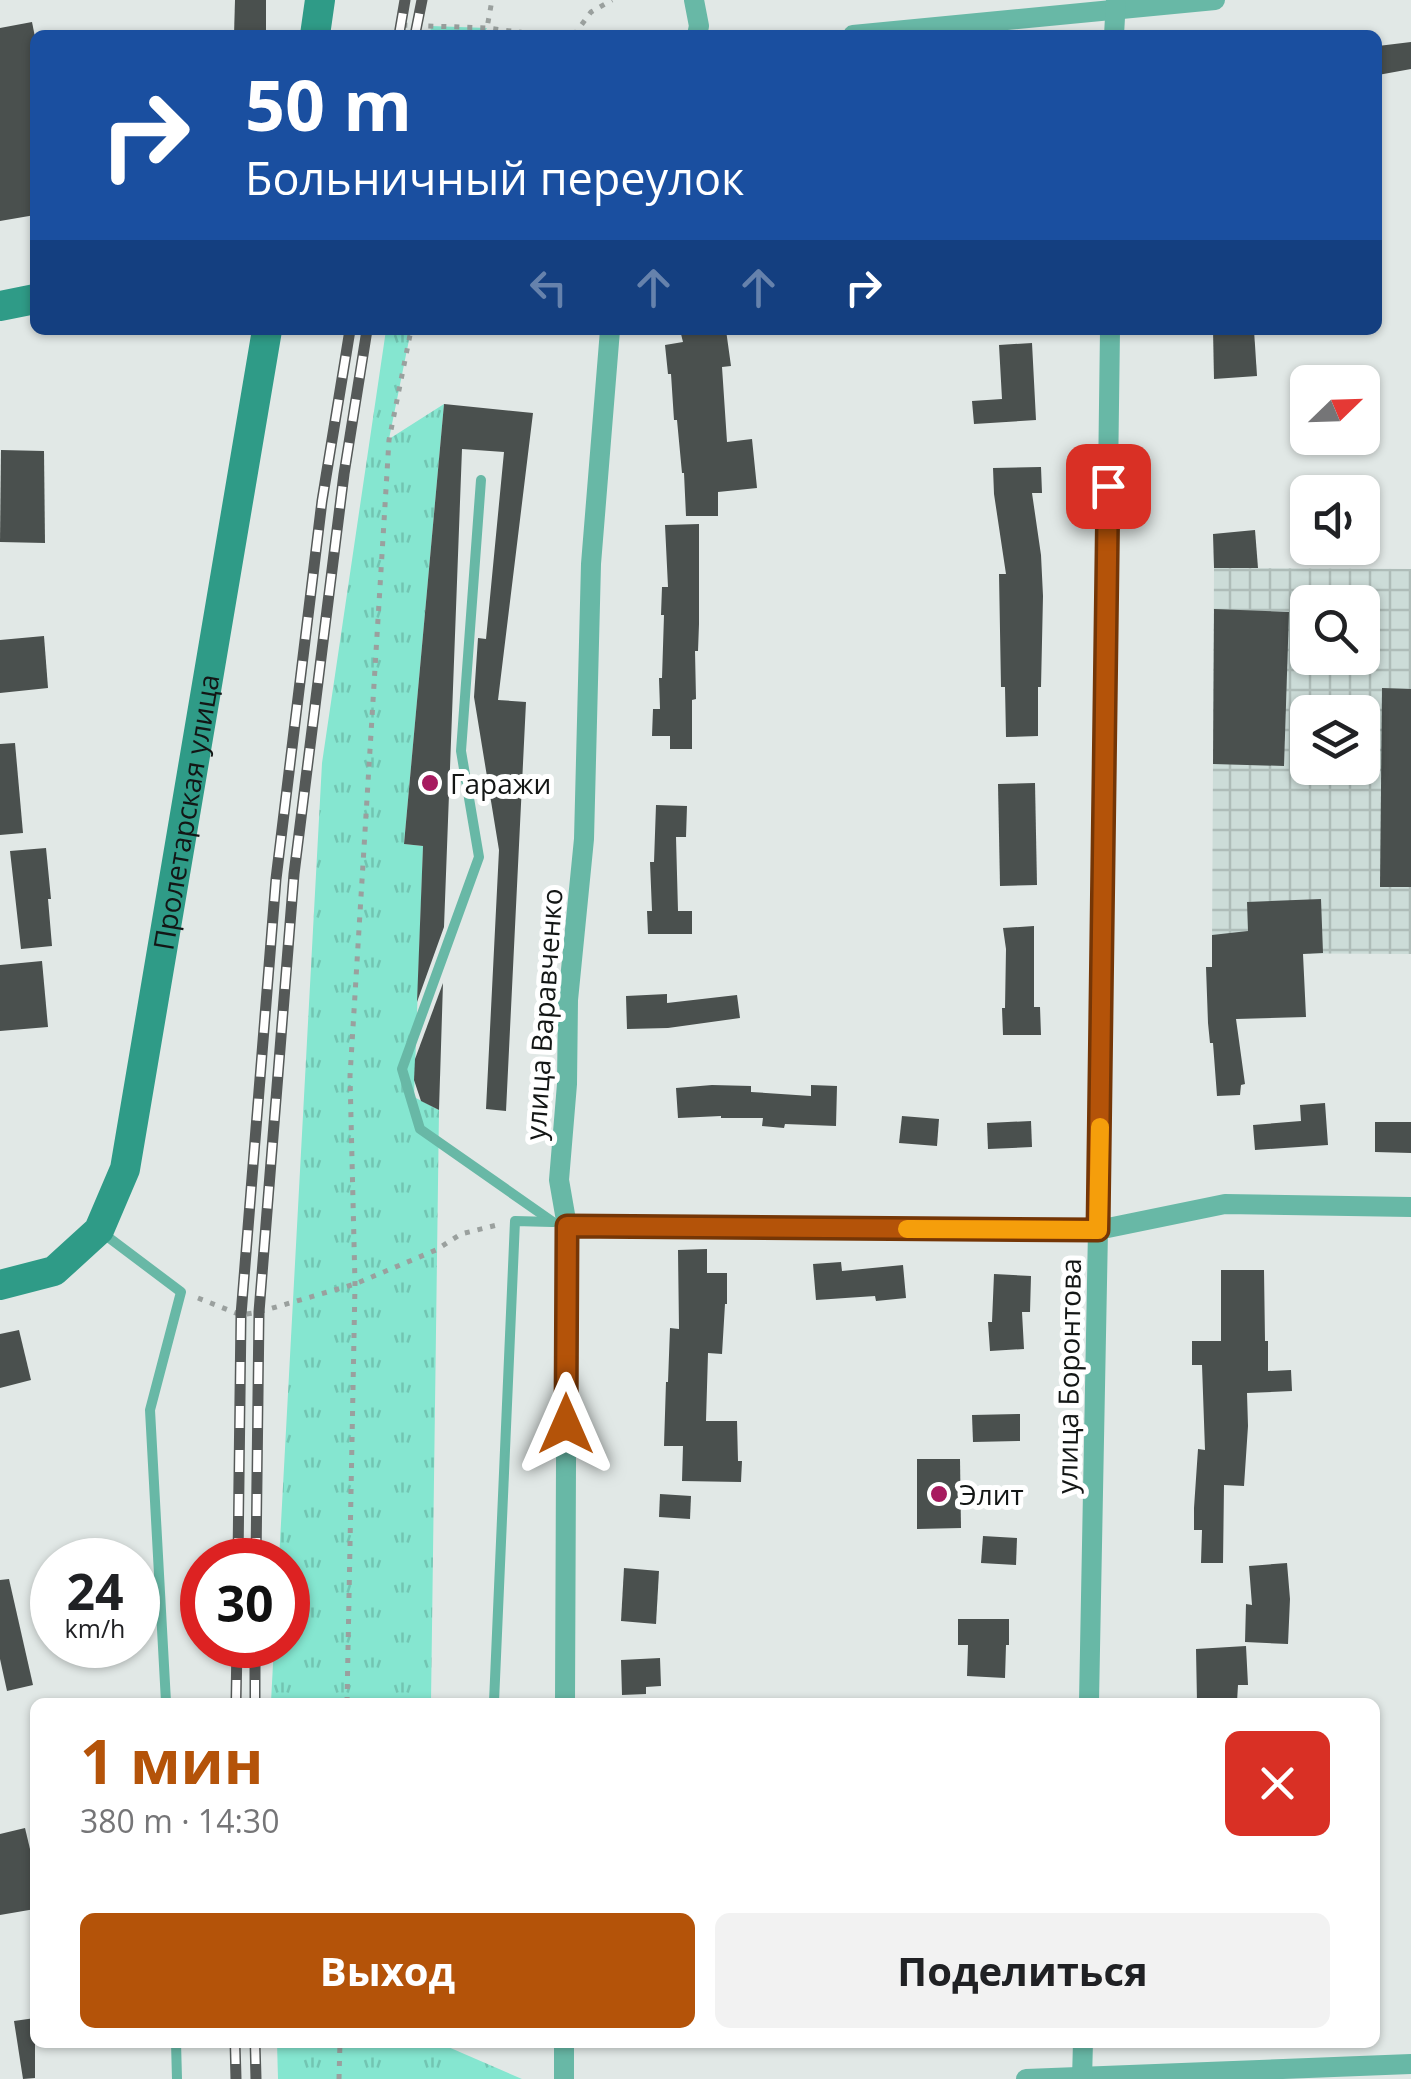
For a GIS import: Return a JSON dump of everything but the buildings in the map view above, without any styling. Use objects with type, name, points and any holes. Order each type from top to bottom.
[{"type":"street","points":[[316,30],[320,0]]},
{"type":"street","points":[[694,0],[698,30]]},
{"type":"street","points":[[897,30],[1115,5],[1215,0]]},
{"type":"street","points":[[1114,30],[1115,5]]},
{"type":"street","points":[[0,306],[30,300]]},
{"type":"street","name":"Пролетарская улица","points":[[0,1286],[54,1271],[100,1230],[125,1169],[266,335]]},
{"type":"street","name":"улица Варавченко","points":[[565,1698],[559,1180],[568,1000],[584,839],[591,564],[610,335]]},
{"type":"street","name":"улица Боронтова","points":[[1089,1698],[1110,335]]},
{"type":"street","points":[[560,1224],[1098,1230],[1226,1204],[1411,1207]]},
{"type":"street","points":[[564,2048],[564,2079]]},
{"type":"street","points":[[1082,2078],[1083,2048]]},
{"type":"street","points":[[1026,2079],[1411,2064]]},
{"type":"lane","points":[[481,480],[461,751],[479,857],[402,1070],[420,1129],[560,1224]]},
{"type":"lane","points":[[494,1698],[515,1221],[560,1224]]},
{"type":"lane","points":[[100,1230],[180,1292],[150,1410],[166,1698]]},
{"type":"lane","points":[[176,2048],[177,2079]]},
{"type":"path","points":[[488,28],[492,0]]},
{"type":"path","points":[[578,30],[591,12],[612,0]]},
{"type":"path","points":[[398,30],[401,25],[503,30]]},
{"type":"path","points":[[346,1698],[355,1284],[350,1076],[389,440],[410,335]]},
{"type":"path","points":[[180,1292],[241,1315],[259,1312],[355,1284],[436,1250],[461,1234],[515,1221]]},
{"type":"path","points":[[339,2079],[340,2048]]},
{"type":"shaded area","points":[[1214,568],[1411,569],[1411,954],[1212,953]]},
{"type":"green space","points":[[431,26],[487,28],[486,30],[431,30]]},
{"type":"green space","points":[[385,335],[410,335],[389,439],[444,404],[404,844],[423,846],[414,1097],[439,1110],[431,1698],[271,1698],[273,1668],[310,1668],[310,1538],[280,1538],[322,763]]},
{"type":"green space","points":[[277,2048],[451,2048],[522,2079],[278,2079]]},
{"type":"railway","points":[[400,30],[405,0]]},
{"type":"railway","points":[[416,30],[422,0]]},
{"type":"railway","points":[[238,1538],[241,1315],[276,879],[322,501],[349,335]]},
{"type":"railway","points":[[256,1538],[259,1312],[294,874],[344,474],[366,335]]},
{"type":"railway","points":[[236,1698],[237,1668]]},
{"type":"railway","points":[[255,1668],[255,1698]]},
{"type":"railway","points":[[235,2048],[236,2079]]},
{"type":"railway","points":[[255,2048],[256,2079]]},
{"type":"slow traffic","points":[[907,1229],[1098,1230],[1100,1127]]},
{"type":"place","name":"Гаражи","points":[[430,783]]},
{"type":"place","name":"Элит","points":[[939,1494]]},
{"type":"route","points":[[566,1424],[567,1226],[1098,1230],[1108,486]]}]
